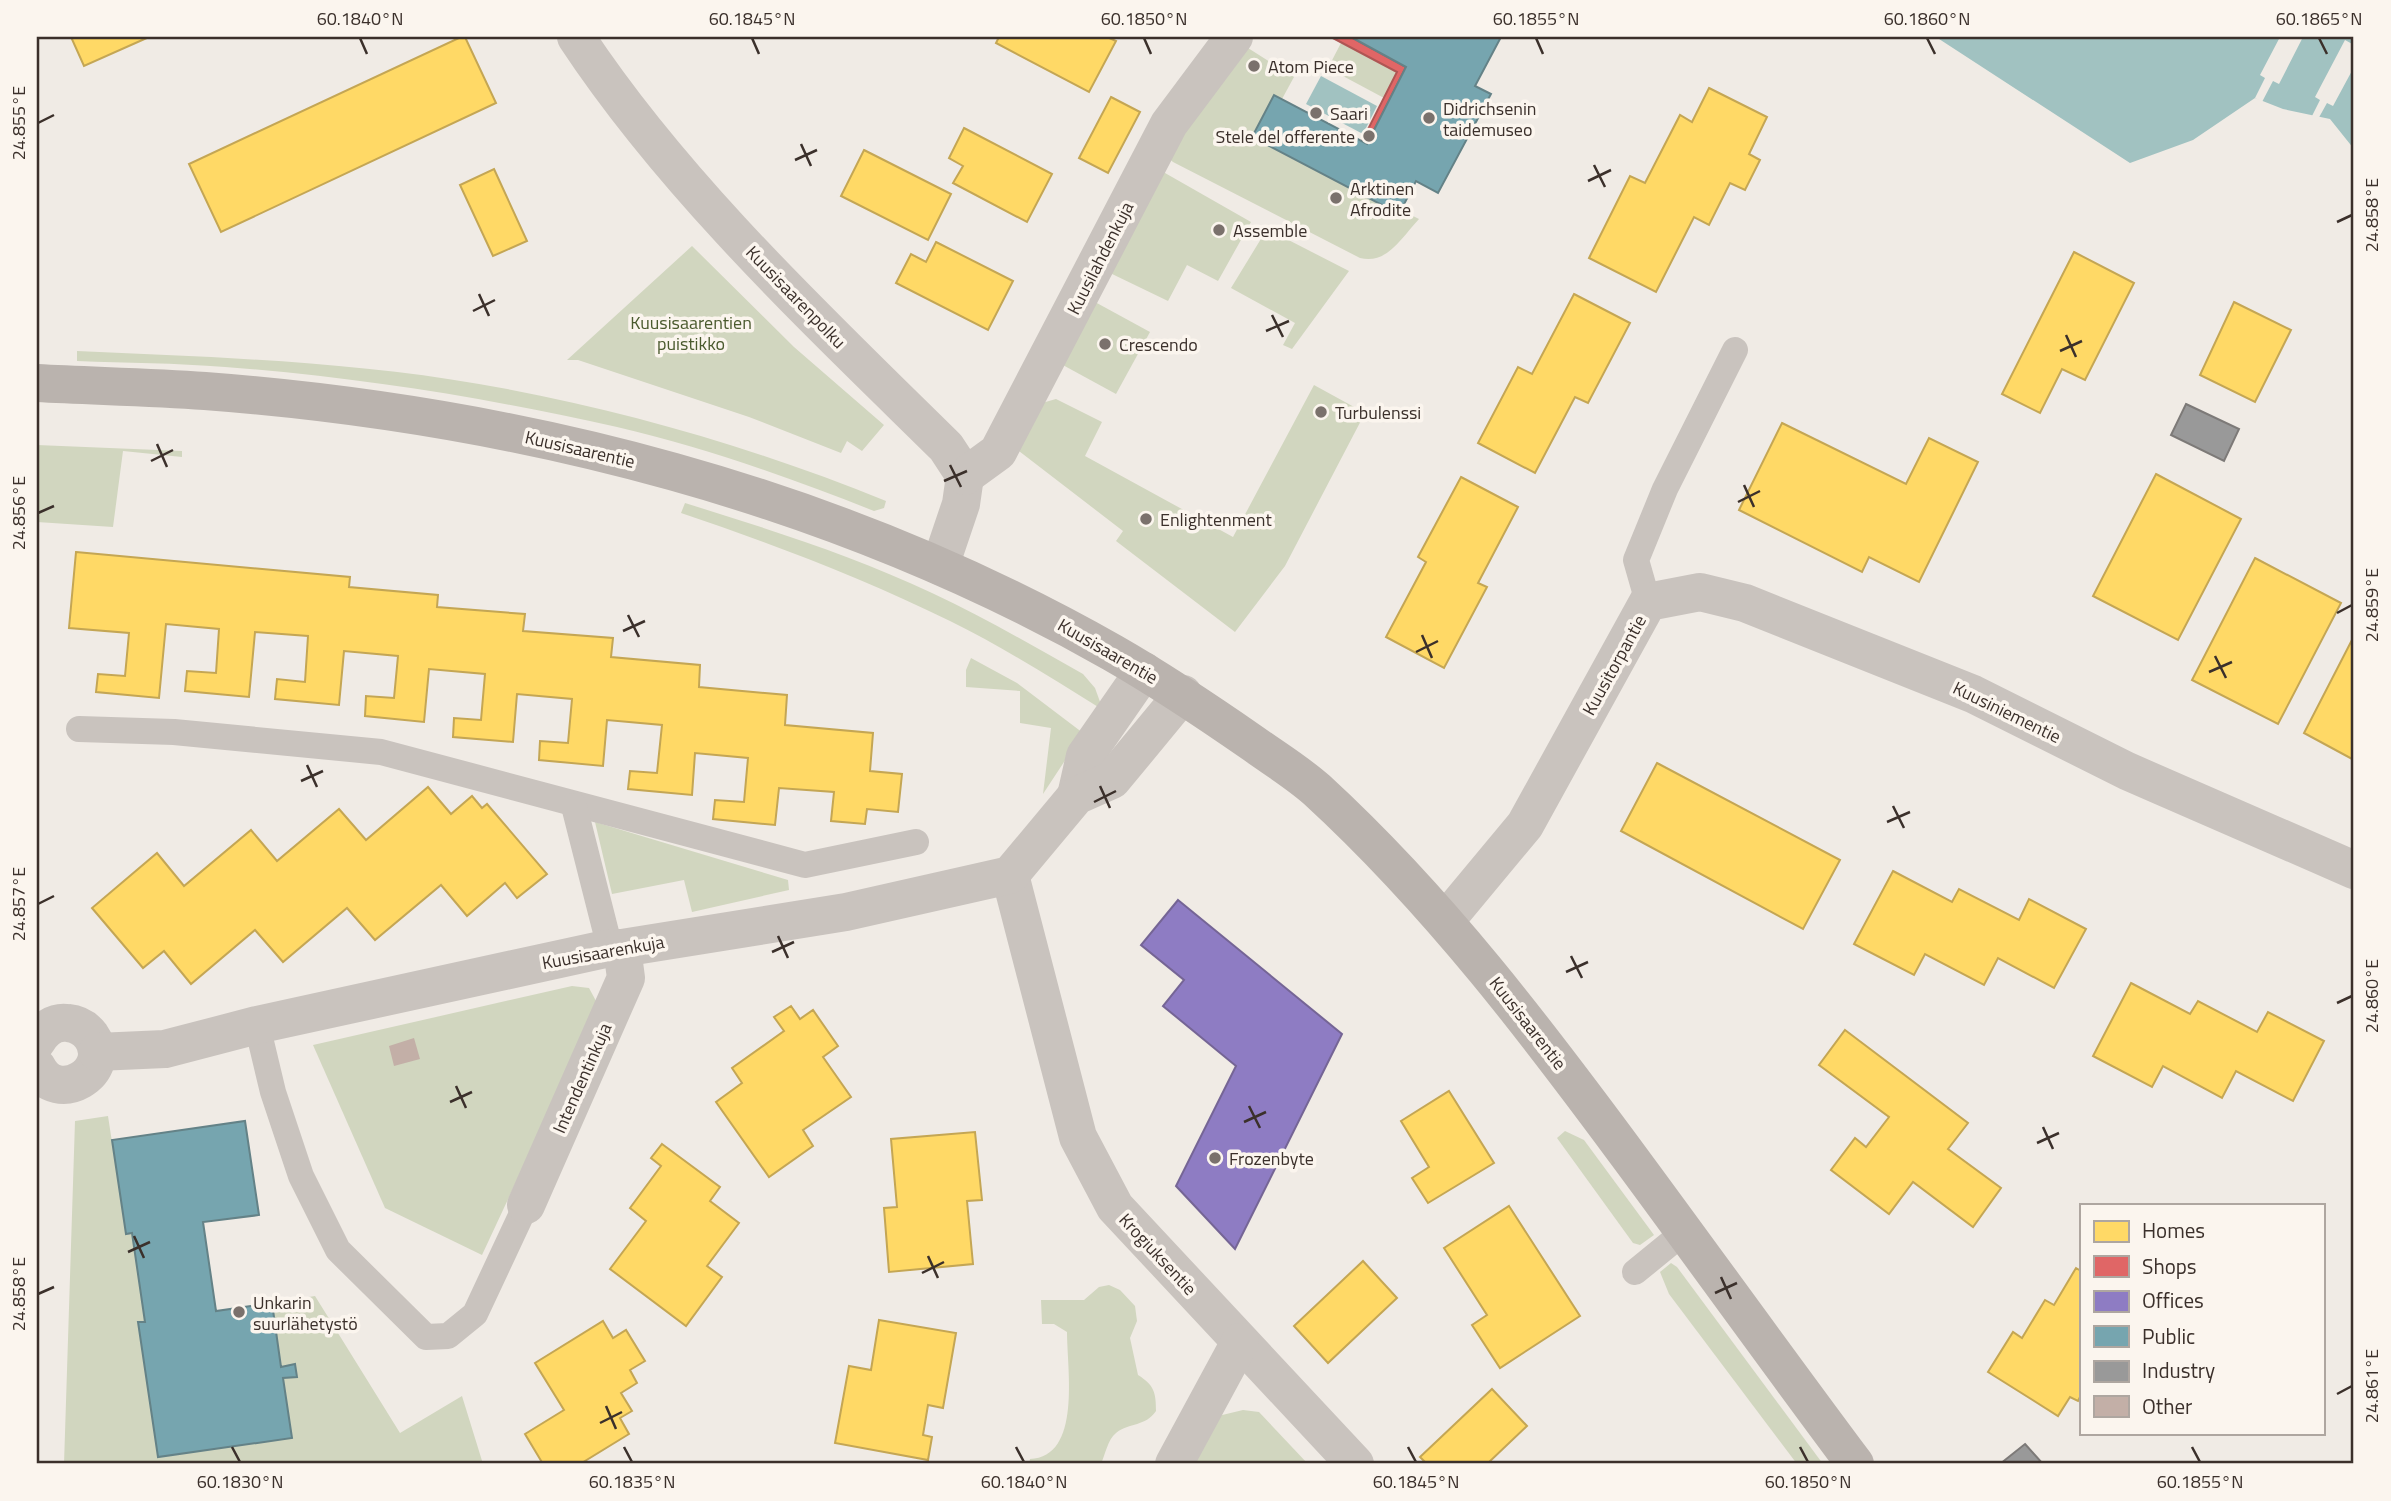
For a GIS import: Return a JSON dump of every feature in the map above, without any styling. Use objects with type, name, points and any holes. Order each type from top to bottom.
[{"type":"main road","name":"Kuusisaarentie","points":[[37,383],[206,391],[384,411],[548,440],[684,473],[823,519],[940,566],[1051,618],[1183,694],[1314,786],[1446,920],[1556,1057],[1854,1464]]},
{"type":"street","name":"Kuusisaarenpolku","points":[[576,37],[607,84],[730,228],[835,338],[946,447],[965,476]]},
{"type":"street","name":"Kuusilahdenkuja","points":[[965,476],[998,452],[1169,124],[1234,37]]},
{"type":"street","points":[[940,566],[961,504],[965,476]]},
{"type":"street","name":"Kuusiniementie","points":[[1648,602],[1700,592],[1745,603],[1973,694],[2127,771],[2354,870]]},
{"type":"street","name":"Kuusitorpantie","points":[[1446,920],[1524,825],[1648,602]]},
{"type":"street","points":[[1010,875],[1076,796],[1086,756],[1144,671]]},
{"type":"street","points":[[1076,796],[1112,780],[1183,694]]},
{"type":"street","name":"Kuusisaarenkuja","points":[[97,1052],[164,1049],[257,1025],[616,948],[846,912],[1010,875]]},
{"type":"street","name":"Krogiuksentie","points":[[1010,875],[1078,1137],[1115,1208],[1355,1464]]},
{"type":"street","name":"Intendentinkuja","points":[[526,1205],[626,978],[616,948]]},
{"type":"street","points":[[37,1041],[51,1026],[72,1023],[89,1033],[97,1052],[92,1071],[77,1083],[57,1084],[46,1080],[37,1068]]},
{"type":"street","points":[[1174,1464],[1240,1342]]},
{"type":"lane","name":"Kuusitorpantie","points":[[1648,602],[1636,560],[1665,489],[1735,350]]},
{"type":"lane","points":[[79,729],[174,732],[380,752],[574,806],[805,865],[916,842]]},
{"type":"lane","points":[[574,806],[616,948]]},
{"type":"lane","points":[[257,1025],[273,1092],[301,1176],[338,1250],[426,1337],[448,1336],[475,1314],[526,1205]]},
{"type":"lane","points":[[1635,1272],[1684,1232]]},
{"type":"green space","points":[[1341,43],[1397,72],[1384,98],[1328,68]]},
{"type":"green space","points":[[1248,48],[1294,77],[1282,99],[1274,95],[1252,137],[1398,214],[1401,210],[1419,219],[1386,253],[1370,259],[1360,258],[1173,162],[1165,155]]},
{"type":"green space","points":[[1158,169],[1251,222],[1218,281],[1187,265],[1168,301],[1110,273]]},
{"type":"green space","points":[[1267,229],[1349,271],[1292,349],[1283,345],[1295,323],[1231,288]]},
{"type":"green space","name":"Kuusisaarentien puistikko","points":[[692,246],[794,347],[884,425],[862,451],[847,441],[841,453],[749,417],[578,360],[567,360]]},
{"type":"green space","points":[[1095,302],[1150,332],[1116,394],[1061,364]]},
{"type":"green space","points":[[77,351],[329,365],[479,384],[583,405],[686,432],[787,464],[886,501],[884,508],[874,511],[779,475],[682,444],[617,427],[520,407],[422,390],[274,371],[77,361]]},
{"type":"green space","points":[[1314,385],[1365,413],[1285,566],[1235,632],[1116,541],[1123,531],[1015,448],[1042,403],[1056,399],[1102,422],[1085,456],[1233,537]]},
{"type":"green space","points":[[37,445],[182,451],[182,457],[123,451],[113,527],[37,522]]},
{"type":"green space","points":[[685,503],[841,555],[951,602],[1083,674],[1095,688],[1103,710],[1009,652],[950,621],[817,562],[681,513]]},
{"type":"green space","points":[[971,658],[1017,683],[1083,733],[1043,794],[1051,728],[1020,723],[1020,691],[966,687],[966,670]]},
{"type":"green space","points":[[595,822],[788,880],[789,890],[692,912],[684,880],[612,894]]},
{"type":"green space","points":[[572,986],[589,988],[596,1001],[595,1013],[482,1255],[385,1208],[313,1045]]},
{"type":"green space","points":[[108,1116],[126,1234],[132,1234],[145,1322],[138,1323],[158,1457],[292,1438],[283,1378],[297,1376],[295,1365],[281,1367],[272,1303],[315,1296],[400,1433],[462,1396],[483,1464],[64,1464],[75,1121]]},
{"type":"green space","points":[[1565,1131],[1584,1140],[1654,1235],[1640,1245],[1633,1243],[1557,1138]]},
{"type":"green space","points":[[1671,1263],[1677,1267],[1823,1464],[1797,1464],[1669,1294],[1660,1272]]},
{"type":"green space","points":[[1109,1285],[1120,1290],[1135,1306],[1137,1321],[1130,1338],[1138,1375],[1148,1382],[1153,1390],[1156,1411],[1147,1420],[1116,1433],[1101,1464],[1029,1464],[1030,1459],[1047,1455],[1058,1444],[1065,1428],[1068,1409],[1067,1332],[1054,1324],[1042,1324],[1041,1300],[1084,1300],[1099,1287]]},
{"type":"green space","points":[[1243,1410],[1259,1412],[1308,1464],[1189,1464],[1214,1417]]},
{"type":"water","points":[[1936,37],[2354,37],[2354,149],[2330,119],[2283,109],[2255,98],[2193,140],[2130,163]]},
{"type":"water","points":[[1321,76],[1377,106],[1363,134],[1306,104]]},
{"type":"pier","points":[[2280,37],[2303,37],[2279,84],[2273,81],[2262,102],[2255,98],[2265,78],[2260,75]]},
{"type":"pier","points":[[2345,40],[2354,45],[2354,67],[2333,106],[2327,103],[2317,121],[2311,118],[2320,100],[2315,97]]},
{"type":"building: Homes","points":[[71,37],[149,37],[84,66]]},
{"type":"building: Homes","points":[[465,37],[496,103],[221,232],[189,164]]},
{"type":"building: Homes","points":[[999,37],[1107,37],[1116,41],[1089,92],[996,43]]},
{"type":"building: Homes","points":[[1709,88],[1767,117],[1749,154],[1760,160],[1745,190],[1730,183],[1709,225],[1694,217],[1656,292],[1589,258],[1630,176],[1645,183],[1680,115],[1692,122]]},
{"type":"building: Homes","points":[[1111,97],[1140,112],[1108,173],[1079,158]]},
{"type":"building: Homes","points":[[964,128],[1052,174],[1027,222],[953,183],[963,166],[949,158]]},
{"type":"building: Homes","points":[[864,150],[951,194],[928,240],[841,196]]},
{"type":"building: Homes","points":[[494,169],[527,241],[493,256],[460,185]]},
{"type":"building: Homes","points":[[936,242],[1013,281],[988,330],[896,283],[911,254],[926,262]]},
{"type":"building: Homes","points":[[2074,252],[2134,283],[2085,380],[2062,369],[2040,413],[2002,394]]},
{"type":"building: Homes","points":[[1574,294],[1630,323],[1588,403],[1575,397],[1535,473],[1478,443],[1518,367],[1532,374]]},
{"type":"building: Homes","points":[[2234,302],[2291,330],[2255,402],[2200,375]]},
{"type":"building: Homes","points":[[1782,423],[1906,484],[1929,438],[1978,462],[1919,582],[1869,557],[1862,572],[1739,510]]},
{"type":"building: Homes","points":[[2156,474],[2241,519],[2178,640],[2093,596]]},
{"type":"building: Homes","points":[[1461,477],[1518,507],[1478,583],[1487,587],[1444,668],[1386,637],[1426,562],[1418,557]]},
{"type":"building: Homes","points":[[76,552],[350,577],[349,587],[438,595],[437,607],[525,614],[523,631],[613,638],[611,657],[700,665],[699,687],[787,695],[785,725],[873,733],[870,771],[902,774],[898,812],[867,809],[865,824],[831,821],[834,792],[779,788],[775,825],[713,819],[715,800],[744,802],[748,758],[695,753],[692,795],[628,789],[630,771],[657,773],[662,725],[607,720],[603,766],[539,760],[540,741],[568,743],[572,699],[517,694],[513,742],[453,737],[454,718],[481,720],[485,674],[429,669],[424,722],[365,716],[366,696],[394,698],[398,656],[344,651],[339,705],[275,699],[277,679],[305,682],[308,636],[255,632],[249,697],[185,691],[187,671],[216,673],[219,629],[166,624],[159,698],[96,692],[98,674],[125,676],[129,633],[69,628]]},
{"type":"building: Homes","points":[[2255,558],[2341,603],[2278,724],[2192,680]]},
{"type":"building: Homes","points":[[2354,636],[2354,760],[2304,733]]},
{"type":"building: Homes","points":[[1657,763],[1840,860],[1803,929],[1621,831]]},
{"type":"building: Homes","points":[[428,787],[451,814],[472,796],[482,808],[487,804],[547,874],[517,898],[505,883],[467,916],[441,885],[375,940],[347,908],[283,962],[255,930],[191,984],[164,951],[143,968],[92,908],[157,853],[184,886],[251,830],[277,861],[339,809],[366,840]]},
{"type":"building: Homes","points":[[1893,871],[1952,902],[1959,889],[2019,920],[2029,899],[2086,929],[2054,988],[1998,958],[1984,985],[1925,954],[1914,975],[1854,944]]},
{"type":"building: Homes","points":[[2131,983],[2190,1014],[2198,1001],[2257,1032],[2268,1012],[2324,1041],[2293,1101],[2236,1071],[2222,1098],[2163,1066],[2152,1087],[2093,1056]]},
{"type":"building: Homes","points":[[791,1006],[800,1019],[813,1010],[838,1046],[823,1057],[851,1097],[803,1130],[813,1146],[769,1177],[716,1102],[742,1083],[732,1068],[784,1031],[774,1017]]},
{"type":"building: Homes","points":[[1845,1030],[1968,1123],[1948,1149],[2001,1188],[1973,1227],[1913,1182],[1889,1214],[1831,1170],[1855,1138],[1866,1147],[1889,1117],[1819,1065]]},
{"type":"building: Homes","points":[[1449,1091],[1494,1163],[1428,1203],[1412,1178],[1429,1167],[1401,1121]]},
{"type":"building: Homes","points":[[975,1132],[982,1200],[967,1201],[973,1264],[889,1272],[884,1208],[897,1207],[891,1139]]},
{"type":"building: Homes","points":[[662,1144],[720,1187],[710,1201],[739,1223],[707,1266],[722,1277],[686,1326],[610,1269],[646,1221],[630,1208],[661,1166],[651,1158]]},
{"type":"building: Homes","points":[[1509,1206],[1580,1316],[1500,1368],[1472,1325],[1487,1315],[1444,1248]]},
{"type":"building: Homes","points":[[1363,1261],[1397,1298],[1328,1363],[1294,1326]]},
{"type":"building: Homes","points":[[2076,1268],[2080,1270],[2080,1397],[2078,1401],[2070,1397],[2058,1416],[1988,1372],[2013,1332],[2022,1338],[2045,1300],[2054,1305]]},
{"type":"building: Homes","points":[[879,1320],[956,1333],[943,1408],[928,1405],[923,1435],[932,1437],[928,1460],[835,1443],[849,1366],[871,1370]]},
{"type":"building: Homes","points":[[603,1321],[613,1338],[626,1330],[645,1361],[630,1370],[637,1383],[621,1393],[632,1411],[620,1418],[629,1434],[580,1464],[543,1464],[525,1434],[564,1410],[535,1363]]},
{"type":"building: Homes","points":[[1492,1389],[1527,1426],[1487,1464],[1427,1464],[1420,1457]]},
{"type":"building: Shops","points":[[1331,37],[1351,37],[1406,67],[1367,144],[1362,141],[1397,72]]},
{"type":"building: Offices","points":[[1178,900],[1342,1034],[1235,1249],[1176,1186],[1236,1066],[1163,1006],[1184,980],[1141,945]]},
{"type":"building: Public","name":"Didrichsenin taidemuseo","points":[[1351,37],[1501,37],[1475,86],[1491,94],[1438,193],[1416,181],[1399,214],[1252,137],[1274,95],[1367,144],[1406,67]]},
{"type":"building: Public","points":[[245,1121],[259,1215],[203,1222],[216,1311],[272,1303],[281,1367],[295,1364],[297,1377],[283,1378],[292,1438],[158,1457],[138,1322],[145,1322],[132,1233],[126,1234],[112,1140]]},
{"type":"building: Industry","points":[[2186,404],[2239,429],[2224,461],[2171,435]]},
{"type":"building: Industry","points":[[2025,1444],[2043,1464],[2000,1464]]},
{"type":"building: Other","points":[[414,1038],[420,1059],[394,1066],[389,1046]]},
{"type":"place","name":"Atom Piece","points":[[1254,66]]},
{"type":"place","name":"Saari","points":[[1316,113]]},
{"type":"place","name":"Didrichsenin taidemuseo","points":[[1429,118]]},
{"type":"place","name":"Stele del offerente","points":[[1369,136]]},
{"type":"place","name":"Arktinen Afrodite","points":[[1336,198]]},
{"type":"place","name":"Assemble","points":[[1219,230]]},
{"type":"place","name":"Crescendo","points":[[1105,344]]},
{"type":"place","name":"Turbulenssi","points":[[1321,412]]},
{"type":"place","name":"Enlightenment","points":[[1146,519]]},
{"type":"place","name":"Frozenbyte","points":[[1215,1158]]},
{"type":"place","name":"Unkarin suurlähetystö","points":[[239,1312]]}]
